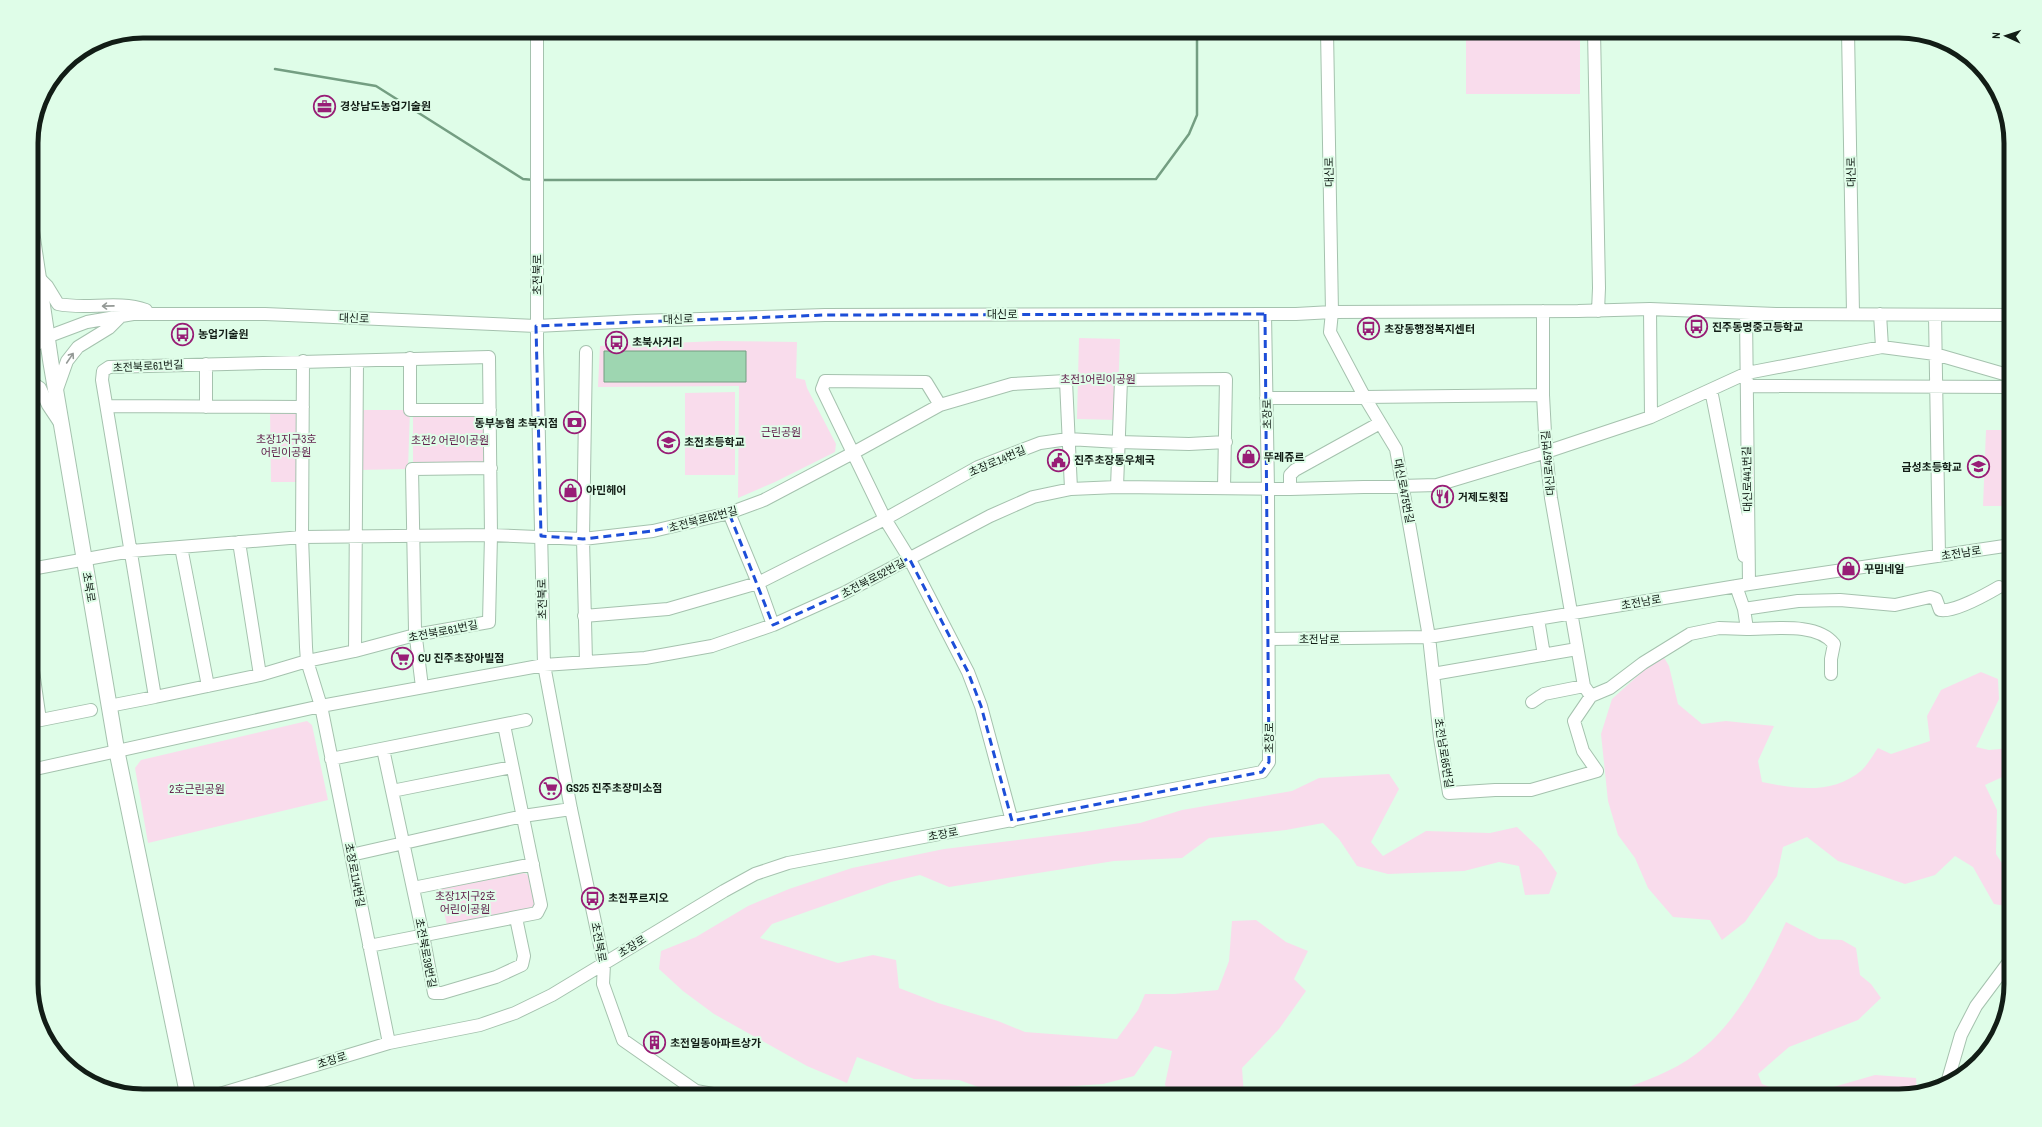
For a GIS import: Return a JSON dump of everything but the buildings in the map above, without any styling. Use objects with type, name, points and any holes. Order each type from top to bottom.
[{"type":"main road","name":"초북로","points":[[38,300],[47,337],[117,752],[187,1089]]},
{"type":"street","name":"초전북로","points":[[537,38],[538,180],[536,326],[544,665],[571,809],[604,964],[604,984],[623,1040],[695,1089]]},
{"type":"street","name":"대신로","points":[[1327,38],[1332,312]]},
{"type":"street","points":[[1594,38],[1599,280],[1598,311]]},
{"type":"street","name":"대신로","points":[[1848,38],[1854,313]]},
{"type":"street","points":[[38,284],[47,286],[58,304],[72,307],[112,305],[137,307],[160,315]]},
{"type":"street","name":"대신로","points":[[38,343],[47,337],[87,322],[133,314],[265,314],[536,326],[825,315],[1265,314],[1332,312],[1598,311],[1650,309],[1746,314],[1854,313],[2004,315]]},
{"type":"street","points":[[1650,309],[1651,417]]},
{"type":"street","name":"대신로457번길","points":[[1543,311],[1543,395],[1546,452],[1551,498],[1584,686]]},
{"type":"street","name":"대신로475번길","points":[[1332,312],[1330,332],[1364,396],[1396,449],[1404,486],[1429,637]]},
{"type":"street","name":"초장로","points":[[236,1089],[389,1043],[472,1027],[515,1013],[552,995],[724,891],[755,874],[788,863],[1262,772],[1268,762],[1269,639],[1265,314]]},
{"type":"street","name":"대신로441번길","points":[[1746,314],[1749,584]]},
{"type":"street","points":[[1880,314],[1882,347]]},
{"type":"street","points":[[1935,315],[1939,556]]},
{"type":"street","points":[[56,393],[68,361],[78,347],[109,328],[120,317]]},
{"type":"street","points":[[1012,821],[981,706],[968,672],[909,558],[990,516],[1033,497],[1071,489],[1117,487],[1290,489],[1437,485],[1546,452],[1651,417],[1747,373],[1882,347],[1935,354],[2004,374]]},
{"type":"street","points":[[586,352],[583,539],[586,662]]},
{"type":"street","name":"초전북로61번길","points":[[155,697],[102,380],[103,371],[109,367],[489,357],[491,468],[489,622],[416,635],[307,661],[260,675]]},
{"type":"street","points":[[410,358],[410,410],[490,410]]},
{"type":"street","points":[[303,361],[302,537],[307,661],[321,706]]},
{"type":"street","points":[[354,651],[357,361]]},
{"type":"street","points":[[206,364],[206,406]]},
{"type":"street","points":[[1117,487],[1121,380],[1226,380],[1224,488]]},
{"type":"street","points":[[853,453],[822,389],[825,381],[926,382],[940,405]]},
{"type":"street","name":"초전북로62번길","points":[[541,536],[583,539],[653,531],[729,514],[764,500],[940,405],[1012,384],[1066,381],[1068,439]]},
{"type":"street","points":[[1748,386],[2004,387]]},
{"type":"street","points":[[38,387],[61,426]]},
{"type":"street","points":[[1711,390],[1742,552],[1749,564]]},
{"type":"street","points":[[1266,398],[1543,395]]},
{"type":"street","points":[[107,406],[303,407]]},
{"type":"street","points":[[1290,489],[1290,475],[1295,470],[1380,423]]},
{"type":"street","points":[[1068,439],[1071,489]]},
{"type":"street","name":"초장로14번길","points":[[885,519],[978,468],[1040,443],[1068,439],[1119,442]]},
{"type":"street","points":[[1119,442],[1189,444],[1226,442]]},
{"type":"street","name":"초전북로52번길","points":[[117,752],[321,706],[544,665],[645,658],[712,646],[773,625],[844,593],[909,558],[885,519],[853,453]]},
{"type":"street","points":[[422,687],[416,635],[412,537],[412,469],[491,468]]},
{"type":"street","points":[[729,514],[758,582],[773,625]]},
{"type":"street","points":[[584,616],[668,609],[758,582],[885,519]]},
{"type":"street","points":[[38,568],[131,551],[302,537],[491,535],[541,536]]},
{"type":"street","points":[[109,706],[260,675],[239,542]]},
{"type":"street","name":"초전남로","points":[[1269,639],[1429,637],[1736,586],[2004,546]]},
{"type":"street","points":[[181,547],[208,686]]},
{"type":"street","points":[[1736,586],[1744,609],[1747,629]]},
{"type":"street","points":[[1744,609],[1798,601],[1824,600],[1894,605],[1930,597],[1936,600],[1940,610],[1947,610],[1959,607],[1999,587]]},
{"type":"street","points":[[1538,619],[1544,654]]},
{"type":"street","points":[[1532,702],[1544,694],[1584,686],[1592,696],[1610,688],[1643,663],[1690,634],[1719,628],[1802,629],[1817,632],[1831,640],[1834,644],[1831,674]]},
{"type":"street","name":"초전남로65번길","points":[[1429,637],[1440,738],[1449,793],[1495,790],[1531,790],[1597,771],[1583,751],[1574,721],[1592,696]]},
{"type":"street","points":[[1433,674],[1577,649]]},
{"type":"street","name":"초장로114번길","points":[[321,706],[368,946],[389,1043]]},
{"type":"street","points":[[38,721],[91,710]]},
{"type":"street","points":[[331,759],[526,720]]},
{"type":"street","points":[[368,946],[537,913],[540,905],[533,864],[504,725]]},
{"type":"street","name":"초전북로39번길","points":[[383,749],[434,993],[442,993],[496,977],[522,965],[524,956],[516,918]]},
{"type":"street","points":[[38,769],[117,752]]},
{"type":"street","points":[[392,791],[512,767]]},
{"type":"street","points":[[351,855],[523,816],[571,809]]},
{"type":"street","points":[[413,888],[533,864]]},
{"type":"street","points":[[1949,1076],[1961,1035],[1976,1006],[2004,968]]},
{"type":"highlighted area","points":[[1265,314],[1269,762],[1262,772],[1012,821],[981,706],[968,672],[909,558],[844,593],[773,625],[729,513],[653,531],[583,539],[541,536],[536,326],[825,315]]},
{"type":"green space","points":[[1466,38],[1580,38],[1580,94],[1466,94]]},
{"type":"green space","name":"초전1어린이공원","points":[[1079,338],[1120,339],[1117,420],[1077,419]]},
{"type":"green space","name":"근린공원","points":[[718,341],[797,342],[796,378],[805,380],[807,388],[836,444],[835,452],[775,482],[738,498],[739,386],[598,387],[600,346]]},
{"type":"green space","points":[[735,392],[735,475],[685,475],[685,393]]},
{"type":"green space","name":"초장1지구3호 어린이공원","points":[[270,409],[302,409],[302,482],[271,482]]},
{"type":"green space","points":[[357,410],[410,410],[408,469],[357,470]]},
{"type":"green space","name":"초전2 어린이공원","points":[[413,414],[486,415],[487,464],[413,465]]},
{"type":"green space","points":[[1986,430],[2004,430],[2004,506],[1983,506]]},
{"type":"green space","points":[[1662,654],[1669,666],[1678,704],[1702,724],[1726,721],[1774,726],[1758,761],[1762,782],[1788,787],[1814,788],[1827,787],[1851,778],[1864,768],[1878,748],[1891,754],[1930,741],[1927,716],[1941,690],[1981,672],[1998,679],[1999,699],[1976,747],[1989,750],[2004,749],[2004,776],[1985,785],[1997,810],[1996,854],[2004,866],[2004,906],[1994,904],[1973,867],[1955,856],[1935,875],[1905,884],[1838,861],[1807,837],[1783,847],[1777,876],[1745,922],[1722,940],[1710,920],[1673,917],[1648,888],[1635,858],[1618,835],[1608,801],[1601,734],[1612,699]]},
{"type":"green space","name":"2호근린공원","points":[[307,721],[312,725],[328,800],[148,843],[135,768],[141,760]]},
{"type":"green space","points":[[1389,774],[1399,789],[1371,842],[1383,856],[1426,831],[1490,833],[1517,827],[1541,850],[1557,873],[1549,894],[1525,895],[1519,866],[1499,862],[1464,871],[1388,874],[1357,866],[1339,839],[1323,823],[1286,830],[1209,838],[1182,858],[1114,861],[949,887],[920,875],[891,882],[772,924],[760,938],[838,963],[873,955],[896,960],[899,988],[938,1003],[998,1021],[1025,1032],[1117,1039],[1138,1010],[1145,994],[1174,994],[1218,990],[1229,961],[1232,921],[1256,920],[1286,942],[1308,951],[1294,979],[1306,991],[1279,1029],[1242,1068],[1244,1089],[1166,1089],[1165,1084],[1172,1051],[1155,1046],[1134,1076],[1103,1084],[1034,1089],[984,1089],[959,1080],[914,1079],[857,1057],[847,1083],[807,1066],[714,1014],[683,991],[659,969],[661,951],[696,937],[748,906],[789,889],[852,868],[944,849],[1082,832],[1140,823],[1182,810],[1292,791],[1319,778]]},
{"type":"green space","name":"초장1지구2호 어린이공원","points":[[524,873],[528,875],[535,904],[533,909],[447,925],[439,889]]},
{"type":"green space","points":[[1786,922],[1819,939],[1842,940],[1856,948],[1860,975],[1871,984],[1881,998],[1858,1020],[1789,1047],[1758,1074],[1762,1084],[1775,1089],[1624,1089],[1658,1076],[1678,1066],[1711,1042],[1737,1011],[1769,957]]},
{"type":"green space","points":[[1875,1075],[1916,1078],[1917,1087],[1899,1089],[1826,1089]]},
{"type":"shaded area","points":[[604,351],[746,351],[746,382],[604,382]]},
{"type":"waterway","points":[[541,180],[1156,179],[1189,134],[1197,115],[1197,38]]},
{"type":"waterway","points":[[275,69],[376,86],[523,179],[534,180]]},
{"type":"place","name":"경상남도농업기술원","points":[[324,106]]},
{"type":"place","name":"진주동명중고등학교","points":[[1697,327]]},
{"type":"place","name":"초장동행정복지센터","points":[[1368,329]]},
{"type":"place","name":"농업기술원","points":[[183,334]]},
{"type":"place","name":"초북사거리","points":[[617,342]]},
{"type":"place","name":"동부농협 초북지점","points":[[574,423]]},
{"type":"place","name":"초전초등학교","points":[[668,442]]},
{"type":"place","name":"뚜레쥬르","points":[[1248,457]]},
{"type":"place","name":"진주초장동우체국","points":[[1058,460]]},
{"type":"place","name":"금성초등학교","points":[[1978,467]]},
{"type":"place","name":"아민헤어","points":[[571,490]]},
{"type":"place","name":"거제도횟집","points":[[1442,497]]},
{"type":"place","name":"꾸밈네일","points":[[1848,569]]},
{"type":"place","name":"CU 진주초장아빌점","points":[[402,658]]},
{"type":"place","name":"GS25 진주초장미소점","points":[[551,788]]},
{"type":"place","name":"초전푸르지오","points":[[592,898]]},
{"type":"place","name":"초전일동아파트상가","points":[[655,1043]]}]
